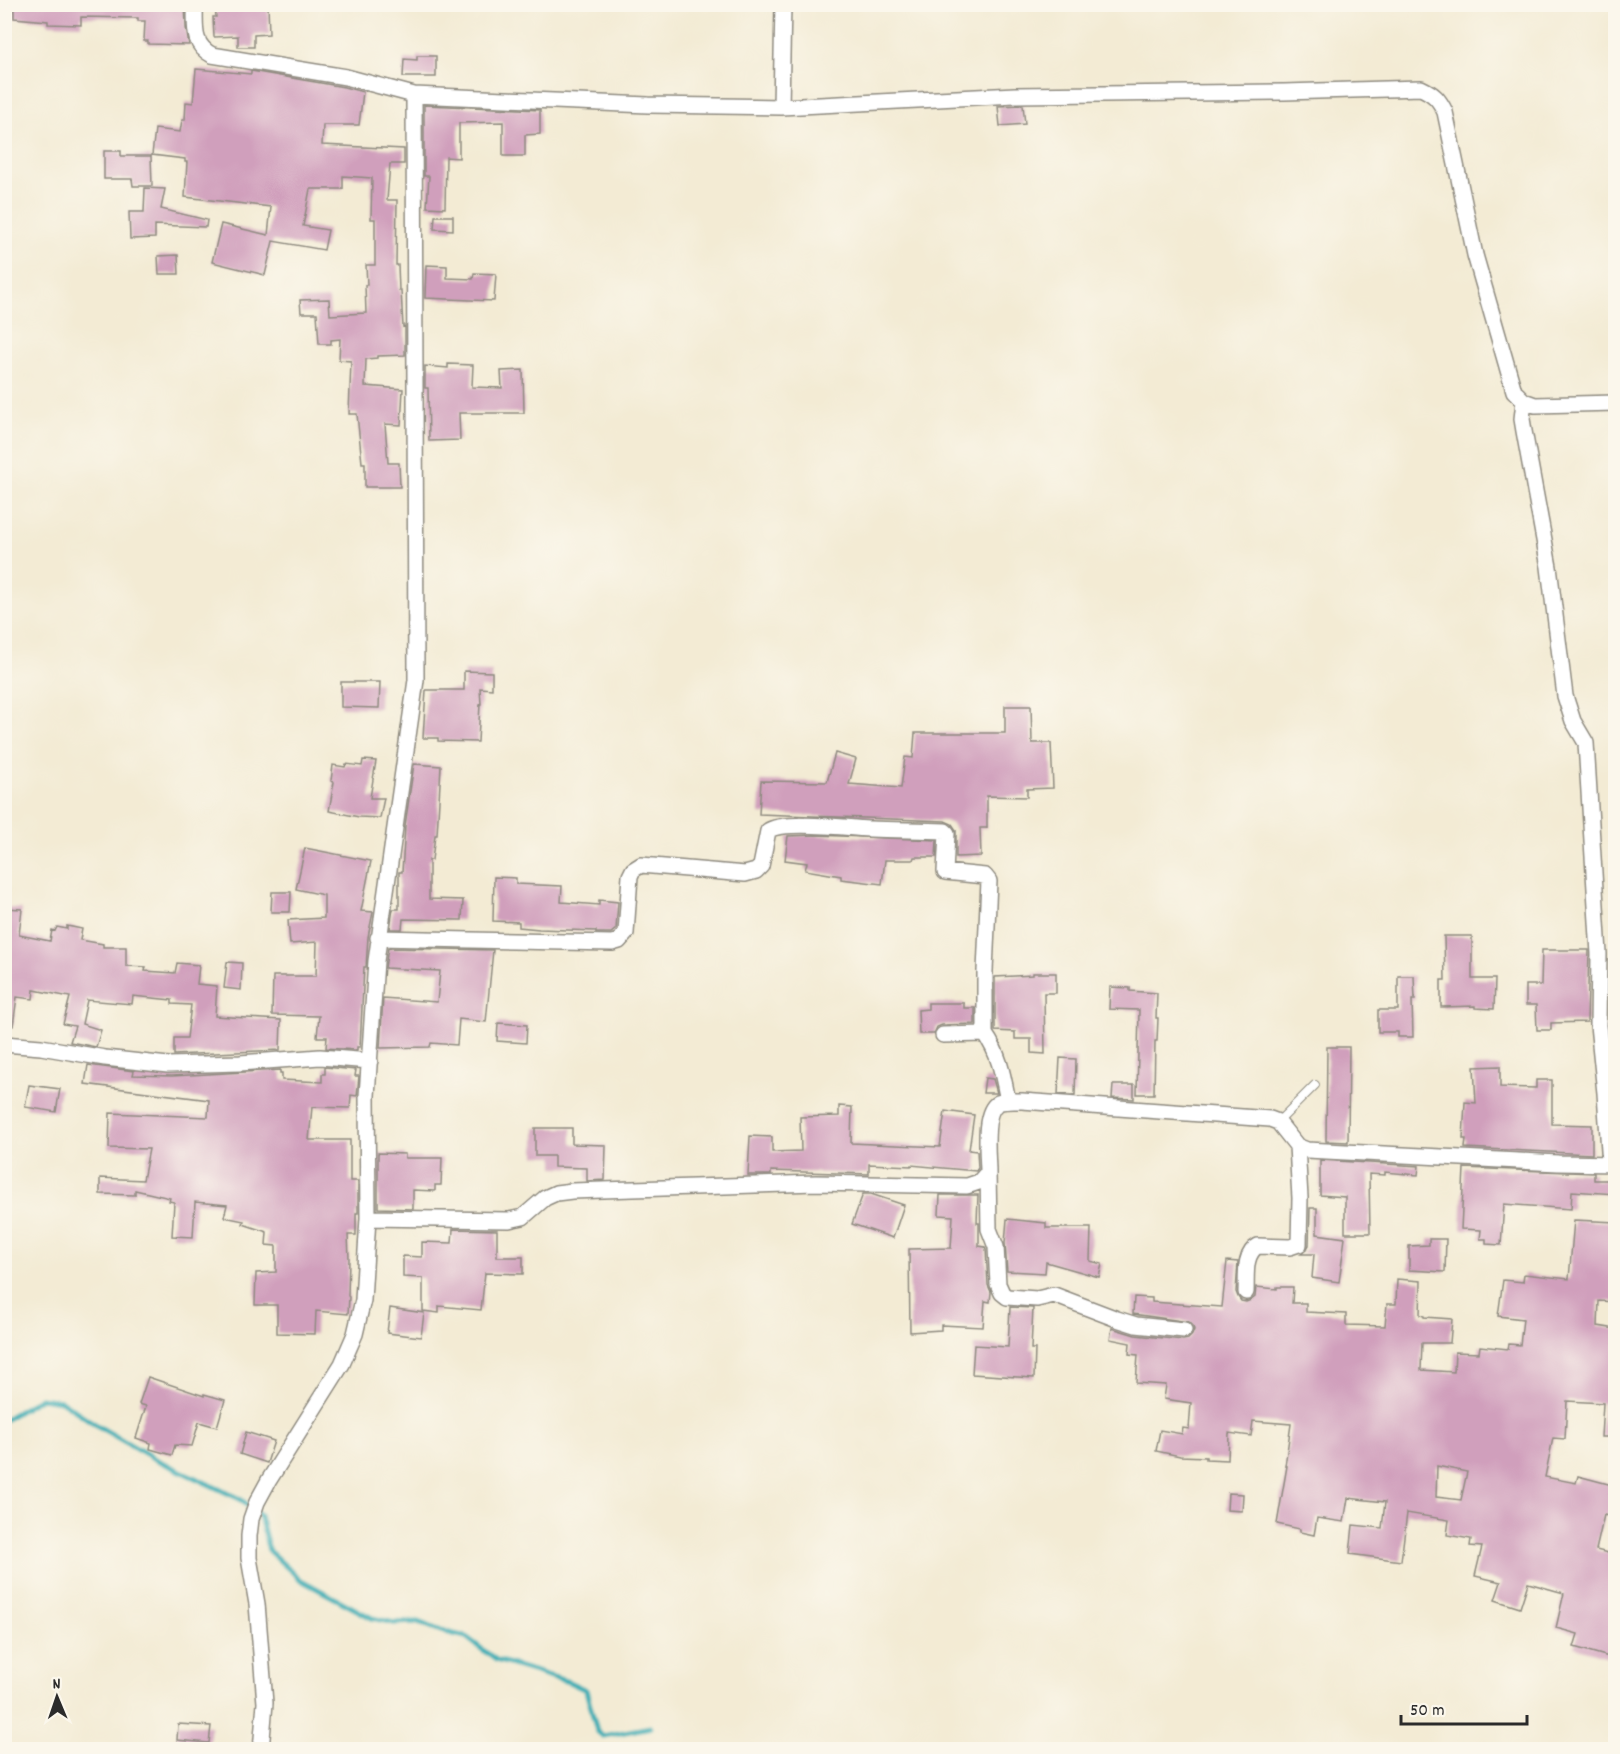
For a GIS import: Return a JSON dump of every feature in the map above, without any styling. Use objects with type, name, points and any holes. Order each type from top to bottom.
[{"type":"street","points":[[195,4],[198,44],[203,51],[212,56],[346,77],[414,95],[648,105],[781,107],[1015,95],[1421,88],[1431,92],[1439,100],[1444,112],[1475,255],[1514,391],[1524,401],[1535,405],[1616,403]]},
{"type":"street","points":[[781,107],[783,4]]},
{"type":"street","points":[[261,1749],[265,1704],[257,1604],[249,1558],[250,1519],[269,1480],[342,1364],[355,1334],[363,1300],[368,1218],[368,1096],[375,961],[416,680],[414,95]]},
{"type":"street","points":[[1184,1329],[1137,1325],[1054,1295],[1037,1299],[1007,1297],[1002,1293],[998,1284],[996,1247],[989,1229],[987,1120],[998,1104],[1022,1101],[1270,1119],[1278,1122],[1297,1146],[1307,1150],[1613,1165],[1598,1025],[1599,954],[1586,743],[1573,721],[1565,696],[1549,567],[1522,419],[1524,401]]},
{"type":"street","points":[[378,938],[612,943],[619,941],[626,933],[630,876],[633,870],[640,865],[752,873],[761,866],[768,831],[777,827],[802,825],[945,831],[947,833],[945,872],[985,876],[989,881],[985,1034],[994,1046],[1008,1101]]},
{"type":"street","points":[[943,1035],[985,1034]]},
{"type":"street","points":[[4,1044],[168,1065],[320,1057],[370,1061]]},
{"type":"street","points":[[1246,1292],[1248,1257],[1255,1247],[1290,1247],[1299,1244],[1300,1198],[1297,1146]]},
{"type":"street","points":[[368,1218],[509,1220],[522,1217],[545,1198],[556,1193],[572,1191],[816,1183],[967,1186],[979,1182],[988,1172]]},
{"type":"lane","points":[[1278,1122],[1315,1085]]},
{"type":"building","points":[[14,4],[167,6],[167,4],[185,4],[189,45],[148,44],[148,41],[144,41],[145,21],[138,21],[138,18],[81,17],[81,25],[48,24],[48,21],[14,18]]},
{"type":"building","points":[[215,4],[268,4],[269,34],[254,35],[254,47],[238,47],[238,36],[214,37]]},
{"type":"building","points":[[417,56],[436,56],[436,77],[403,77],[404,59],[417,60]]},
{"type":"building","points":[[196,69],[251,74],[251,71],[363,92],[359,125],[323,125],[322,145],[404,149],[404,164],[390,164],[387,200],[397,200],[396,265],[398,265],[399,290],[401,290],[403,327],[405,326],[405,355],[377,356],[377,358],[366,359],[365,386],[403,389],[401,425],[385,424],[388,463],[399,463],[400,487],[365,487],[365,463],[362,463],[357,414],[349,414],[351,361],[339,360],[340,339],[331,340],[331,344],[319,344],[317,313],[301,313],[300,300],[329,299],[330,315],[366,313],[366,265],[375,265],[375,219],[371,219],[372,178],[343,176],[343,189],[310,189],[303,226],[328,230],[324,250],[273,241],[265,275],[212,262],[221,224],[268,235],[271,207],[185,197],[187,162],[185,159],[152,155],[155,129],[180,132],[182,120],[185,120],[186,102],[193,103]]},
{"type":"building","points":[[424,105],[540,110],[540,134],[525,135],[525,156],[503,156],[503,122],[459,123],[459,158],[446,157],[445,208],[427,207],[429,176],[424,176]]},
{"type":"building","points":[[1023,105],[1025,124],[1000,126],[998,106]]},
{"type":"building","points":[[104,151],[121,151],[121,156],[151,156],[152,186],[133,186],[132,179],[104,179]]},
{"type":"building","points":[[145,188],[165,189],[161,209],[207,220],[206,227],[155,225],[155,238],[130,239],[129,212],[144,212]]},
{"type":"building","points":[[435,216],[453,216],[453,230],[434,229]]},
{"type":"building","points":[[178,255],[179,274],[159,274],[158,256]]},
{"type":"building","points":[[426,265],[447,266],[447,278],[473,279],[474,273],[496,274],[494,301],[425,298]]},
{"type":"building","points":[[448,364],[473,365],[472,387],[502,388],[501,371],[523,370],[524,413],[459,413],[460,440],[429,441],[428,388],[425,388],[425,366],[448,368]]},
{"type":"building","points":[[464,671],[492,672],[492,689],[480,688],[478,742],[438,741],[438,738],[423,738],[426,690],[464,690]]},
{"type":"building","points":[[341,682],[380,682],[379,708],[341,707]]},
{"type":"building","points":[[1005,706],[1031,706],[1032,743],[1051,743],[1053,788],[1027,789],[1027,797],[987,796],[987,828],[980,828],[981,856],[956,857],[956,830],[952,824],[945,821],[759,814],[761,781],[827,782],[835,753],[856,759],[849,784],[901,788],[905,757],[913,758],[915,733],[1005,733]]},
{"type":"building","points":[[363,760],[376,761],[370,798],[384,798],[380,818],[359,817],[329,811],[334,782],[331,781],[333,765],[362,766]]},
{"type":"building","points":[[414,764],[441,766],[437,835],[435,835],[432,860],[429,860],[429,899],[463,900],[462,920],[403,919],[402,929],[390,929],[393,909],[399,909],[399,872],[402,872],[405,826]]},
{"type":"building","points":[[788,836],[937,840],[936,857],[885,860],[882,884],[841,879],[841,876],[805,870],[807,863],[785,860]]},
{"type":"building","points":[[305,848],[371,861],[361,911],[373,912],[368,937],[366,967],[364,967],[360,1047],[357,1047],[357,1050],[326,1048],[327,1037],[317,1037],[319,1016],[272,1015],[273,976],[316,976],[317,942],[290,944],[288,920],[324,918],[324,895],[296,889]]},
{"type":"building","points":[[494,877],[516,878],[516,884],[562,886],[561,902],[599,905],[599,900],[618,902],[616,929],[611,933],[596,933],[596,931],[519,927],[519,922],[493,921]]},
{"type":"building","points":[[272,892],[291,892],[290,912],[271,912]]},
{"type":"building","points":[[4,908],[22,909],[19,935],[50,941],[52,930],[55,931],[57,927],[67,929],[67,926],[82,929],[80,940],[103,944],[103,947],[126,947],[126,966],[146,967],[145,971],[175,973],[177,963],[199,965],[197,984],[217,986],[215,1016],[281,1020],[280,1050],[174,1055],[174,1038],[187,1038],[191,1005],[172,1004],[172,1000],[133,996],[132,1004],[87,1000],[82,1024],[101,1030],[96,1047],[70,1042],[75,1026],[63,1024],[70,997],[34,990],[33,999],[17,997],[13,1026],[4,1025]]},
{"type":"building","points":[[1444,936],[1472,936],[1472,979],[1495,979],[1494,1009],[1475,1008],[1475,1006],[1441,1007],[1441,980],[1445,980]]},
{"type":"building","points":[[388,948],[493,950],[486,1022],[459,1019],[457,1045],[431,1043],[430,1047],[380,1048],[383,998],[437,1002],[440,971],[385,968]]},
{"type":"building","points":[[1542,950],[1589,950],[1587,1022],[1551,1023],[1551,1030],[1537,1030],[1536,1005],[1526,1005],[1526,985],[1541,985]]},
{"type":"building","points":[[227,962],[242,963],[241,990],[224,988]]},
{"type":"building","points":[[1033,973],[1056,973],[1056,993],[1044,993],[1045,1054],[1031,1053],[1031,1039],[1015,1039],[1015,1032],[995,1031],[995,977],[1033,975]]},
{"type":"building","points":[[1398,976],[1414,976],[1413,1037],[1398,1037],[1398,1032],[1378,1032],[1378,1010],[1398,1010]]},
{"type":"building","points":[[1110,987],[1157,993],[1154,1094],[1137,1094],[1139,1010],[1109,1009]]},
{"type":"building","points":[[928,1003],[964,1003],[964,1008],[975,1008],[975,1024],[942,1025],[937,1027],[934,1034],[919,1034],[918,1010],[928,1009]]},
{"type":"building","points":[[498,1023],[527,1025],[526,1043],[497,1041]]},
{"type":"building","points":[[1327,1047],[1349,1047],[1348,1142],[1326,1141]]},
{"type":"building","points":[[1060,1058],[1076,1059],[1075,1095],[1058,1094]]},
{"type":"building","points":[[88,1065],[134,1071],[133,1075],[172,1076],[280,1070],[282,1080],[322,1082],[325,1067],[356,1070],[355,1076],[359,1076],[357,1096],[351,1095],[350,1108],[312,1107],[309,1140],[350,1140],[350,1181],[358,1181],[358,1213],[356,1213],[356,1235],[348,1235],[348,1314],[316,1311],[315,1334],[277,1333],[277,1305],[255,1305],[256,1273],[276,1272],[276,1246],[266,1245],[267,1232],[243,1224],[244,1221],[224,1217],[227,1205],[195,1202],[193,1237],[172,1236],[174,1202],[169,1201],[170,1198],[135,1190],[135,1195],[100,1194],[100,1178],[143,1180],[149,1149],[109,1148],[110,1113],[208,1117],[209,1100],[85,1084]]},
{"type":"building","points":[[1500,1066],[1500,1087],[1536,1088],[1536,1080],[1552,1080],[1552,1124],[1592,1125],[1592,1154],[1465,1148],[1466,1139],[1463,1139],[1465,1102],[1476,1103],[1474,1067]]},
{"type":"building","points":[[985,1078],[993,1079],[997,1093],[983,1093]]},
{"type":"building","points":[[29,1085],[60,1089],[56,1112],[25,1107]]},
{"type":"building","points":[[1113,1085],[1134,1085],[1134,1099],[1112,1098]]},
{"type":"building","points":[[839,1106],[852,1107],[851,1143],[940,1147],[945,1111],[974,1115],[969,1150],[977,1151],[978,1168],[976,1171],[869,1164],[869,1174],[771,1171],[771,1175],[748,1175],[750,1136],[772,1137],[772,1152],[801,1151],[800,1117],[839,1116]]},
{"type":"building","points":[[535,1128],[572,1128],[572,1144],[606,1145],[605,1180],[587,1181],[587,1168],[554,1167],[554,1156],[535,1156]]},
{"type":"building","points":[[378,1153],[405,1154],[405,1158],[442,1158],[441,1185],[435,1185],[435,1191],[413,1190],[413,1209],[378,1208]]},
{"type":"building","points":[[1320,1160],[1419,1166],[1418,1175],[1385,1172],[1385,1175],[1369,1174],[1370,1233],[1345,1233],[1345,1197],[1320,1195]]},
{"type":"building","points":[[1464,1168],[1594,1173],[1594,1180],[1616,1180],[1616,1194],[1572,1191],[1571,1209],[1504,1204],[1501,1245],[1486,1244],[1486,1239],[1480,1239],[1481,1230],[1461,1229]]},
{"type":"building","points":[[863,1194],[871,1194],[904,1205],[893,1238],[852,1224]]},
{"type":"building","points":[[940,1195],[978,1195],[979,1246],[986,1249],[990,1302],[985,1301],[983,1327],[941,1325],[941,1330],[910,1332],[909,1249],[951,1248],[953,1216],[939,1215]]},
{"type":"building","points":[[1310,1208],[1317,1208],[1317,1234],[1345,1238],[1339,1282],[1312,1278],[1314,1254],[1301,1254],[1309,1245]]},
{"type":"building","points":[[1007,1219],[1046,1223],[1046,1228],[1091,1228],[1090,1261],[1102,1264],[1099,1277],[1046,1262],[1045,1273],[1007,1271],[1005,1243]]},
{"type":"building","points":[[1574,1220],[1616,1222],[1616,1302],[1599,1301],[1598,1326],[1616,1329],[1616,1437],[1601,1437],[1603,1403],[1567,1401],[1565,1439],[1553,1438],[1545,1477],[1576,1483],[1578,1476],[1616,1486],[1608,1516],[1604,1515],[1596,1550],[1616,1555],[1616,1632],[1609,1657],[1574,1647],[1578,1634],[1556,1628],[1564,1593],[1528,1583],[1520,1608],[1495,1600],[1501,1582],[1475,1576],[1482,1547],[1470,1546],[1471,1539],[1447,1535],[1449,1520],[1407,1513],[1401,1561],[1350,1554],[1353,1525],[1382,1528],[1385,1502],[1348,1498],[1344,1522],[1317,1518],[1314,1535],[1277,1524],[1287,1466],[1285,1466],[1291,1424],[1253,1421],[1251,1436],[1229,1433],[1228,1460],[1180,1456],[1156,1451],[1160,1430],[1182,1434],[1183,1428],[1189,1429],[1191,1403],[1164,1399],[1166,1385],[1136,1383],[1138,1355],[1129,1354],[1130,1343],[1110,1339],[1112,1328],[1135,1335],[1188,1339],[1194,1330],[1189,1322],[1133,1314],[1134,1297],[1152,1298],[1152,1302],[1222,1307],[1227,1261],[1238,1262],[1236,1292],[1241,1301],[1246,1302],[1255,1297],[1256,1287],[1277,1289],[1277,1287],[1293,1287],[1292,1303],[1306,1303],[1306,1312],[1346,1314],[1346,1325],[1385,1326],[1387,1304],[1396,1304],[1397,1279],[1421,1281],[1420,1315],[1452,1319],[1450,1343],[1422,1343],[1421,1370],[1454,1372],[1455,1352],[1479,1353],[1480,1346],[1508,1349],[1509,1344],[1520,1345],[1523,1319],[1498,1316],[1503,1280],[1523,1282],[1524,1274],[1569,1279]],"holes":[[[1437,1466],[1467,1472],[1461,1500],[1436,1497]]]},
{"type":"building","points":[[453,1229],[497,1230],[497,1257],[523,1257],[523,1274],[485,1273],[481,1310],[439,1306],[439,1313],[423,1311],[423,1278],[403,1277],[403,1256],[422,1257],[422,1242],[452,1243]]},
{"type":"building","points":[[1429,1239],[1446,1239],[1445,1272],[1409,1270],[1409,1246],[1429,1245]]},
{"type":"building","points":[[1010,1307],[1033,1308],[1031,1349],[1035,1349],[1034,1378],[972,1374],[974,1345],[1008,1347]]},
{"type":"building","points":[[390,1308],[424,1313],[421,1337],[387,1333]]},
{"type":"building","points":[[148,1377],[204,1396],[204,1394],[225,1400],[217,1427],[199,1422],[192,1446],[175,1445],[172,1455],[150,1449],[151,1443],[136,1438],[146,1406],[139,1404]]},
{"type":"building","points":[[246,1432],[274,1441],[267,1463],[240,1454]]},
{"type":"building","points":[[1228,1493],[1243,1494],[1242,1511],[1227,1510]]},
{"type":"building","points":[[178,1724],[211,1726],[209,1743],[177,1740]]},
{"type":"waterway","points":[[4,1420],[41,1398],[61,1401],[101,1428],[155,1459],[240,1499],[260,1516],[269,1551],[301,1580],[372,1618],[394,1623],[418,1622],[466,1637],[496,1660],[569,1682],[586,1690],[597,1731],[603,1736],[651,1727]]}]
